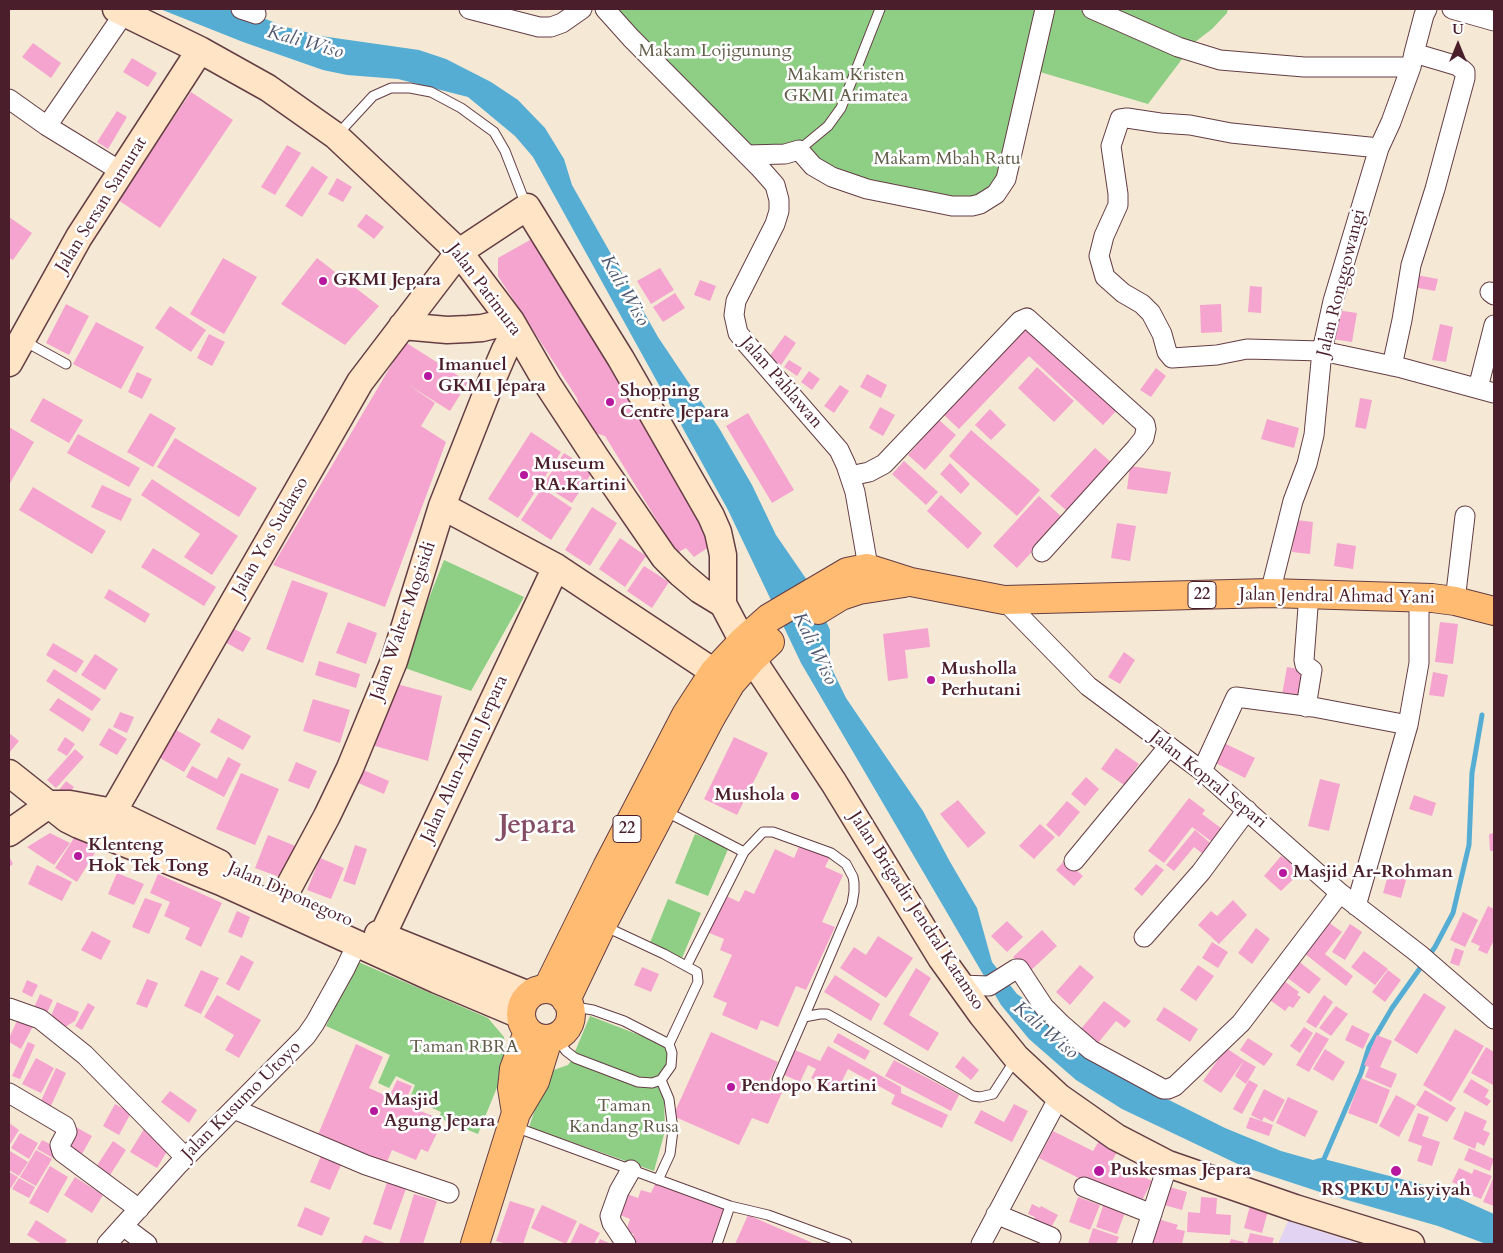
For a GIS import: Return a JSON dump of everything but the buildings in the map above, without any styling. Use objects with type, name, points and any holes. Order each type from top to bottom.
[{"type":"highway","name":"Jalan Jendral Ahmad Yani","points":[[748,650],[774,627],[837,589],[869,577],[911,582],[1004,600],[1270,593],[1432,598],[1455,601],[1494,611]]},
{"type":"highway","name":"22","points":[[545,1014],[602,925],[653,805],[686,715],[748,650]]},
{"type":"highway","name":"22","points":[[475,1244],[514,1120],[535,1081],[545,1014],[653,805]]},
{"type":"street","points":[[469,9],[539,27],[551,27],[562,23],[582,9]]},
{"type":"street","name":"Jalan Pahlawan","points":[[605,9],[775,185],[779,200],[779,211],[775,224],[736,302],[734,315],[738,333],[839,450],[855,492],[869,577]]},
{"type":"street","points":[[747,155],[785,154],[799,150],[814,166],[832,177],[867,189],[952,206],[980,204],[996,194],[1006,180],[1045,9]]},
{"type":"street","points":[[1092,9],[1178,47],[1220,60],[1304,67],[1413,60],[1458,66],[1465,72],[1435,189],[1411,265],[1392,366]]},
{"type":"street","name":"Jalan Ronggowangi","points":[[1270,593],[1293,501],[1307,464],[1314,435],[1322,351],[1333,301],[1379,148],[1391,122],[1413,60],[1424,15],[1428,9]]},
{"type":"street","points":[[1452,9],[1494,21]]},
{"type":"street","points":[[47,126],[121,11]]},
{"type":"street","name":"Jalan Patimura","points":[[121,11],[200,50],[268,88],[336,136],[459,252],[514,326],[548,385],[590,450],[664,557],[693,585],[723,604],[748,650]]},
{"type":"street","name":"Jalan Sersan Samurat","points":[[9,362],[79,237],[200,50]]},
{"type":"street","points":[[9,99],[47,126],[122,172]]},
{"type":"street","points":[[1379,148],[1231,133],[1190,125],[1126,118],[1120,119],[1117,123],[1111,146],[1118,205],[1100,248],[1100,263],[1105,277],[1123,293],[1142,304],[1162,334],[1169,356],[1177,358],[1217,355],[1247,349],[1322,351],[1392,366],[1486,391],[1494,325]]},
{"type":"street","points":[[527,207],[621,359],[718,532],[722,555],[723,604]]},
{"type":"street","name":"Jalan Yos Sudarso","points":[[107,823],[360,382],[459,252],[527,207]]},
{"type":"street","points":[[850,476],[869,472],[884,464],[1020,321],[1027,318],[1144,424],[1146,430],[1144,438],[1136,448],[1042,552]]},
{"type":"street","points":[[402,326],[448,330],[514,326]]},
{"type":"street","name":"Jalan Walter Mogisidi","points":[[281,901],[327,816],[368,726],[394,661],[442,506],[514,326]]},
{"type":"street","points":[[442,506],[556,567],[721,679]]},
{"type":"street","points":[[1455,601],[1465,516]]},
{"type":"street","name":"Jalan Alun-Alun Jerpara","points":[[371,944],[556,567]]},
{"type":"street","points":[[1306,707],[1312,670],[1305,665],[1304,660],[1308,594]]},
{"type":"street","points":[[1356,906],[1408,725],[1419,663],[1419,598]]},
{"type":"street","name":"Jalan Kopral Separi","points":[[1004,600],[1088,686],[1202,771],[1340,893],[1419,954],[1494,1019]]},
{"type":"street","name":"Jalan Brigadir Jendral Katamso","points":[[748,650],[834,783],[941,958],[1016,1057],[1058,1097],[1116,1137],[1168,1164],[1286,1205],[1411,1244]]},
{"type":"street","points":[[1202,771],[1236,698],[1306,707],[1408,725]]},
{"type":"street","points":[[1074,861],[1169,746]]},
{"type":"street","points":[[9,772],[50,804],[9,833]]},
{"type":"street","name":"Jalan Diponegoro","points":[[50,804],[70,804],[107,823],[281,901],[371,944],[545,1014]]},
{"type":"street","points":[[1144,937],[1201,872],[1247,810]]},
{"type":"street","points":[[960,985],[989,986],[1014,970],[1019,969],[1044,1007],[1091,1050],[1162,1089],[1168,1089],[1175,1086],[1241,1022],[1340,893]]},
{"type":"street","name":"Jalan Kusumo Utoyo","points":[[107,1244],[186,1158],[306,1036],[345,969],[371,944]]},
{"type":"street","points":[[9,1008],[40,1019],[85,1055],[186,1158]]},
{"type":"street","points":[[9,1093],[65,1126],[66,1134],[60,1144],[62,1152],[139,1209]]},
{"type":"street","points":[[981,1244],[1058,1097]]},
{"type":"street","points":[[234,1109],[366,1165],[449,1193]]},
{"type":"street","points":[[1142,1244],[1168,1164]]},
{"type":"street","points":[[626,1244],[610,1216],[619,1191],[631,1170]]},
{"type":"street","points":[[1084,1187],[1152,1214]]},
{"type":"street","points":[[996,1214],[1052,1237]]},
{"type":"street","points":[[123,1226],[148,1244]]},
{"type":"lane","points":[[799,150],[828,126],[841,108],[880,9]]},
{"type":"lane","points":[[336,136],[373,96],[391,88],[410,88],[431,92],[460,108],[494,132],[505,151],[527,207]]},
{"type":"lane","points":[[22,339],[66,364]]},
{"type":"lane","points":[[653,805],[744,852]]},
{"type":"lane","points":[[687,965],[744,852],[763,832],[773,832],[831,853],[846,864],[853,876],[854,892],[852,904],[777,1079]]},
{"type":"lane","points":[[602,925],[687,965],[697,972],[698,982],[669,1044],[672,1053],[671,1066],[661,1080],[652,1083],[638,1082],[583,1062],[566,1051],[545,1014],[593,1010],[616,1018],[669,1044]]},
{"type":"lane","points":[[804,1017],[827,1014],[973,1096],[980,1097],[993,1094],[1016,1057]]},
{"type":"lane","points":[[658,1180],[670,1154],[673,1142],[669,1099],[661,1080]]},
{"type":"lane","points":[[514,1120],[631,1170],[730,1206],[768,1215],[847,1244]]},
{"type":"lane","points":[[717,1244],[730,1206]]},
{"type":"shaded area","points":[[1288,1221],[1360,1244],[1278,1244]]},
{"type":"green space","name":"Makam Kristen GKMI Arimatea","points":[[616,9],[1228,9],[1227,13],[1212,29],[1195,42],[1148,104],[1030,69],[1004,179],[980,203],[868,187],[797,147],[749,152]]},
{"type":"green space","points":[[444,560],[524,597],[471,691],[402,667]]},
{"type":"green space","points":[[695,834],[729,847],[708,896],[675,883]]},
{"type":"green space","points":[[668,899],[701,913],[682,958],[649,945]]},
{"type":"green space","name":"Taman RBRA","points":[[356,961],[488,1018],[504,1037],[507,1063],[478,1134],[439,1118],[441,1112],[410,1098],[415,1085],[396,1076],[389,1088],[378,1083],[390,1055],[326,1026]]},
{"type":"green space","name":"Taman Kandang Rusa","points":[[590,1016],[668,1046],[669,1063],[661,1085],[664,1100],[665,1131],[654,1171],[529,1127],[548,1072],[568,1065],[571,1061]]},
{"type":"water","name":"Kali Wiso","points":[[160,9],[240,9],[286,27],[321,36],[419,50],[446,59],[491,82],[518,100],[545,128],[564,159],[572,185],[658,337],[719,428],[752,485],[776,535],[809,583],[830,630],[830,665],[846,698],[923,811],[977,908],[992,962],[1017,994],[1163,1097],[1225,1128],[1281,1151],[1313,1160],[1320,1158],[1436,1188],[1494,1214],[1494,1244],[1486,1244],[1438,1226],[1326,1194],[1244,1167],[1122,1109],[1076,1080],[1029,1039],[1001,1005],[801,663],[728,510],[533,157],[515,136],[468,97],[398,79],[347,75],[323,70],[243,42]]},
{"type":"waterway","points":[[1320,1162],[1324,1159],[1361,1073],[1369,1047],[1392,1008],[1435,947],[1453,913],[1469,845],[1472,773],[1482,715]]},
{"type":"place","name":"GKMI Jepara","points":[[323,281]]},
{"type":"place","name":"Imanuel GKMI Jepara","points":[[428,376]]},
{"type":"place","name":"Shopping Centre Jepara","points":[[610,402]]},
{"type":"place","name":"Museum RA.Kartini","points":[[524,475]]},
{"type":"place","name":"Musholla Perhutani","points":[[931,680]]},
{"type":"place","name":"Mushola","points":[[795,796]]},
{"type":"place","name":"Klenteng Hok Tek Tong","points":[[78,856]]},
{"type":"place","name":"Masjid Ar-Rohman","points":[[1283,873]]},
{"type":"place","name":"Pendopo Kartini","points":[[731,1087]]},
{"type":"place","name":"Masjid Agung Jepara","points":[[374,1111]]},
{"type":"place","name":"Puskesmas Jepara","points":[[1099,1171]]},
{"type":"place","name":"RS PKU 'Aisyiyah","points":[[1396,1171]]},
{"type":"district","name":"Jepara","points":[[537,827]]},
{"type":"park label","name":"Makam Lojigunung","points":[[715,52]]},
{"type":"park label","name":"Makam Mbah Ratu","points":[[947,160]]}]
